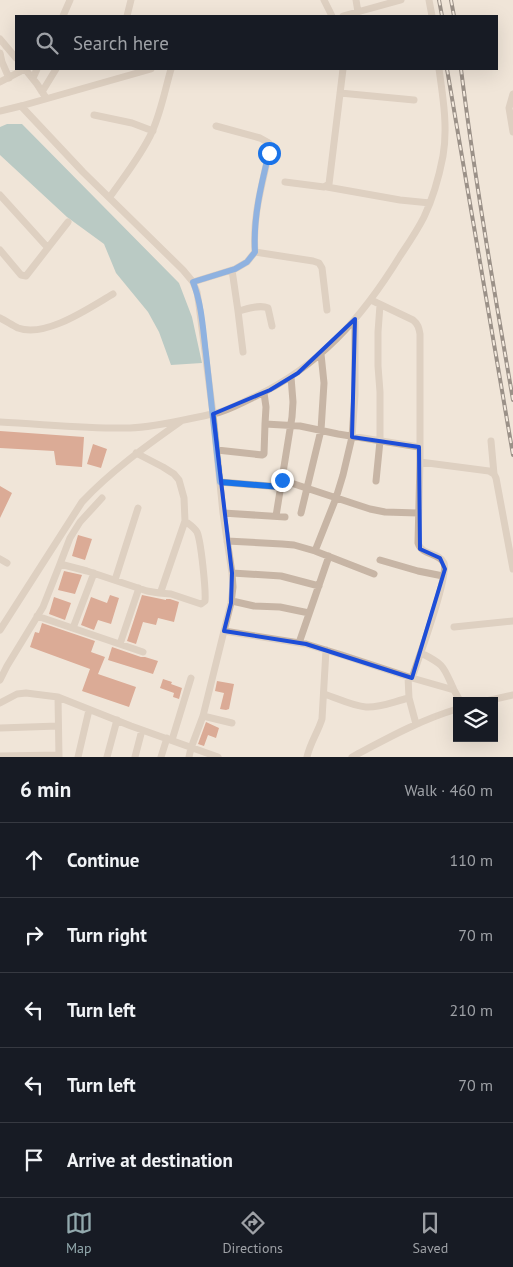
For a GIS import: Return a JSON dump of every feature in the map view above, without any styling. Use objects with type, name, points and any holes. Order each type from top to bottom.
[{"type":"street","points":[[63,15],[70,0]]},
{"type":"street","points":[[127,15],[131,0]]},
{"type":"street","points":[[324,0],[332,15]]},
{"type":"street","points":[[356,0],[358,12]]},
{"type":"street","points":[[346,15],[399,0]]},
{"type":"street","points":[[429,0],[432,15]]},
{"type":"street","points":[[0,39],[15,57]]},
{"type":"street","points":[[0,53],[9,78]]},
{"type":"street","points":[[0,82],[23,70]]},
{"type":"street","points":[[26,70],[44,95]]},
{"type":"street","points":[[33,78],[37,70]]},
{"type":"street","points":[[44,95],[56,70]]},
{"type":"street","points":[[0,111],[21,106],[44,95],[147,70]]},
{"type":"street","points":[[112,194],[142,151],[153,131],[171,70]]},
{"type":"street","points":[[327,187],[330,181],[343,70]]},
{"type":"street","points":[[0,422],[131,428],[223,412],[264,393],[291,377],[321,354],[344,332],[371,300],[412,237],[430,203],[443,154],[443,99],[439,70]]},
{"type":"street","points":[[340,93],[414,100]]},
{"type":"street","points":[[513,94],[509,108],[513,132]]},
{"type":"street","points":[[21,106],[83,172],[183,270],[193,282],[197,292],[232,574],[232,601],[203,716],[189,757]]},
{"type":"street","points":[[94,115],[132,123],[153,131]]},
{"type":"street","points":[[193,282],[232,270],[247,262],[255,252],[256,219],[261,184],[270,148],[269,143],[260,138],[216,126]]},
{"type":"street","points":[[285,182],[430,203]]},
{"type":"street","points":[[1,198],[48,248]]},
{"type":"street","points":[[0,250],[21,275],[26,276],[68,222]]},
{"type":"street","points":[[255,252],[319,263],[322,268],[327,310]]},
{"type":"street","points":[[232,270],[243,352]]},
{"type":"street","points":[[0,318],[19,328],[42,328],[77,315],[113,294]]},
{"type":"street","points":[[371,300],[413,320],[419,328],[420,462],[417,534],[419,547],[440,558],[445,569],[438,599],[421,653],[410,677],[409,698],[416,724]]},
{"type":"street","points":[[376,481],[380,441],[378,332],[380,305]]},
{"type":"street","points":[[238,310],[266,306],[272,326]]},
{"type":"street","points":[[315,551],[336,498],[352,436],[355,395],[355,319]]},
{"type":"street","points":[[301,513],[321,430],[324,383],[321,354]]},
{"type":"street","points":[[276,516],[293,402],[291,377]]},
{"type":"street","points":[[217,450],[264,454],[266,407],[264,393]]},
{"type":"street","points":[[0,630],[82,502],[96,487],[136,453],[183,420]]},
{"type":"street","points":[[265,424],[290,425],[420,447]]},
{"type":"street","points":[[492,441],[494,474],[513,569]]},
{"type":"street","points":[[136,453],[168,470],[179,480],[184,498],[185,521],[159,593]]},
{"type":"street","points":[[420,462],[489,471],[494,474]]},
{"type":"street","points":[[220,482],[281,483],[307,489],[376,511],[418,513]]},
{"type":"street","points":[[0,680],[43,607],[70,538],[80,522],[102,498]]},
{"type":"street","points":[[115,580],[138,508]]},
{"type":"street","points":[[223,513],[285,517]]},
{"type":"street","points":[[60,564],[139,588],[171,594],[201,604],[205,601],[198,534],[185,521]]},
{"type":"street","points":[[228,541],[282,544],[315,551],[374,574]]},
{"type":"street","points":[[299,643],[329,556]]},
{"type":"street","points":[[380,560],[443,576]]},
{"type":"street","points":[[73,628],[94,573]]},
{"type":"street","points":[[232,574],[275,576],[319,586]]},
{"type":"street","points":[[120,644],[139,588]]},
{"type":"street","points":[[232,601],[254,606],[280,607],[309,613]]},
{"type":"street","points":[[37,616],[143,652]]},
{"type":"street","points":[[454,627],[513,621]]},
{"type":"street","points":[[224,631],[299,643],[454,690]]},
{"type":"street","points":[[307,757],[322,719],[326,650]]},
{"type":"street","points":[[421,653],[443,666],[458,697]]},
{"type":"street","points":[[162,757],[191,678]]},
{"type":"street","points":[[0,703],[17,694],[26,692],[58,697],[218,757]]},
{"type":"street","points":[[324,694],[359,706],[368,707],[409,698]]},
{"type":"street","points":[[498,698],[513,695]]},
{"type":"street","points":[[0,756],[59,756],[58,697]]},
{"type":"street","points":[[78,757],[90,710]]},
{"type":"street","points":[[352,757],[416,724],[453,710]]},
{"type":"street","points":[[203,716],[232,723]]},
{"type":"street","points":[[107,757],[117,720]]},
{"type":"street","points":[[0,728],[58,726]]},
{"type":"street","points":[[135,757],[142,730]]},
{"type":"highlighted area","points":[[355,319],[352,437],[419,447],[420,549],[440,558],[445,569],[412,678],[306,644],[224,631],[231,603],[232,573],[213,414],[270,390],[298,373]]},
{"type":"water","points":[[7,124],[22,124],[179,283],[192,317],[202,363],[171,365],[159,332],[148,312],[116,273],[104,244],[67,217],[0,155],[0,127]]},
{"type":"building","points":[[0,431],[84,437],[82,467],[56,465],[54,451],[0,448]]},
{"type":"building","points":[[93,444],[107,449],[101,468],[87,464]]},
{"type":"building","points":[[0,486],[12,493],[0,518]]},
{"type":"building","points":[[78,535],[92,539],[85,560],[72,556]]},
{"type":"building","points":[[64,571],[82,575],[75,594],[58,590]]},
{"type":"building","points":[[110,595],[119,598],[111,624],[98,620],[94,630],[81,625],[91,597],[107,603]]},
{"type":"building","points":[[142,595],[179,602],[174,622],[158,618],[156,625],[143,622],[136,644],[127,641]]},
{"type":"building","points":[[54,597],[71,603],[65,620],[49,614]]},
{"type":"building","points":[[42,623],[95,641],[91,652],[105,657],[98,674],[136,687],[129,707],[82,691],[90,669],[30,647],[35,632],[39,633]]},
{"type":"building","points":[[112,647],[158,661],[153,674],[108,660]]},
{"type":"building","points":[[163,679],[182,688],[179,699],[173,697],[174,693],[160,688]]},
{"type":"building","points":[[217,681],[234,684],[229,709],[220,709],[224,693],[215,691]]},
{"type":"building","points":[[206,722],[219,728],[216,738],[208,735],[204,746],[198,744]]},
{"type":"railway","points":[[439,0],[442,15]]},
{"type":"railway","points":[[451,0],[454,15]]},
{"type":"railway","points":[[447,70],[513,455]]},
{"type":"railway","points":[[461,70],[479,194],[513,400]]},
{"type":"route","points":[[269,153],[261,184],[256,219],[255,252],[247,262],[235,269],[193,282],[200,305],[220,482],[281,487],[282,480]]}]
